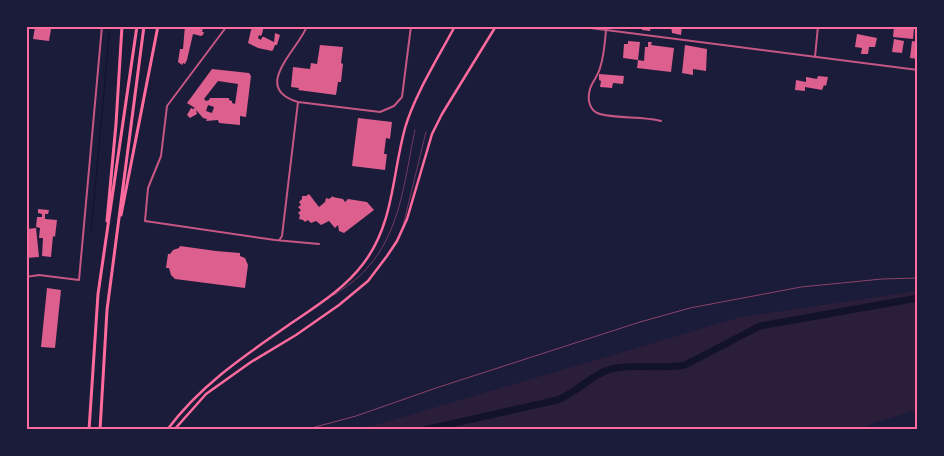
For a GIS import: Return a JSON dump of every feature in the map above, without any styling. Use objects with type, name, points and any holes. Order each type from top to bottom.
[{"type":"highway","points":[[106,239],[117,116],[122,26]]},
{"type":"highway","points":[[89,430],[95,320],[137,26]]},
{"type":"highway","points":[[100,430],[106,316],[144,26]]},
{"type":"highway","points":[[117,233],[158,26]]},
{"type":"main road","points":[[168,430],[190,402],[232,364],[318,305],[353,276],[363,265],[377,242],[389,210],[408,120],[455,26]]},
{"type":"main road","points":[[174,430],[206,394],[223,381],[296,335],[339,305],[368,281],[397,242],[407,219],[432,134],[442,114],[496,26]]},
{"type":"street","points":[[26,277],[39,275],[79,280],[102,26]]},
{"type":"street","points":[[227,26],[167,106],[161,156],[148,188],[146,222],[318,244]]},
{"type":"street","points":[[307,26],[304,34],[280,69],[278,83],[284,95],[290,100],[298,102],[380,112],[394,106],[402,97],[411,26]]},
{"type":"street","points":[[575,26],[918,70]]},
{"type":"street","points":[[815,56],[818,26]]},
{"type":"street","points":[[606,30],[600,71],[590,89],[589,103],[592,110],[598,114],[620,117],[644,117],[661,121]]},
{"type":"street","points":[[280,239],[282,236],[298,102]]},
{"type":"lane","points":[[318,305],[352,283],[368,268],[381,250],[398,209],[415,130]]},
{"type":"lane","points":[[397,242],[405,220],[426,132]]},
{"type":"path","points":[[304,430],[356,416],[640,322],[690,308],[801,287],[865,280],[918,278]]},
{"type":"shaded area","points":[[918,291],[918,409],[852,430],[359,430],[741,317]]},
{"type":"building","points":[[185,26],[203,28],[202,32],[204,32],[201,36],[193,34],[187,60],[182,65],[178,62],[180,49],[183,49]]},
{"type":"building","points":[[252,26],[264,26],[261,36],[259,35],[258,38],[261,40],[264,37],[274,42],[275,33],[280,35],[277,45],[275,45],[272,51],[258,48],[248,43]]},
{"type":"building","points":[[642,26],[651,26],[650,31],[642,30]]},
{"type":"building","points":[[671,26],[682,26],[681,35],[672,33]]},
{"type":"building","points":[[821,26],[834,26],[833,29]]},
{"type":"building","points":[[909,26],[908,28],[914,29],[913,39],[893,37],[894,27]]},
{"type":"building","points":[[35,27],[51,29],[49,41],[33,39]]},
{"type":"building","points":[[857,34],[877,38],[875,47],[869,47],[868,54],[861,54],[862,48],[855,47]]},
{"type":"building","points":[[894,39],[904,41],[902,53],[892,52]]},
{"type":"building","points":[[628,41],[640,42],[638,60],[623,58],[624,44],[628,44]]},
{"type":"building","points":[[912,41],[918,42],[918,59],[910,58]]},
{"type":"building","points":[[648,42],[652,42],[651,45],[674,48],[671,72],[637,68],[638,60],[644,61],[645,47],[648,47]]},
{"type":"building","points":[[320,45],[343,47],[341,82],[338,82],[336,95],[298,90],[299,88],[291,87],[293,67],[310,69],[311,63],[317,64]]},
{"type":"building","points":[[685,45],[707,49],[706,71],[693,69],[693,75],[682,73]]},
{"type":"building","points":[[212,69],[249,73],[251,76],[246,117],[240,116],[240,125],[219,123],[218,120],[206,121],[207,119],[203,118],[196,110],[197,114],[190,118],[187,115],[191,108],[195,108],[187,103]],"holes":[[[218,81],[238,84],[235,104],[229,98],[210,98],[206,101],[204,99]],[[208,105],[214,107],[212,113],[206,111]]]},
{"type":"building","points":[[599,74],[624,76],[623,84],[613,83],[612,88],[600,87]]},
{"type":"building","points":[[818,76],[828,77],[826,86],[824,85],[822,90],[805,87],[805,91],[795,90],[796,80],[806,82],[806,77],[817,79]]},
{"type":"building","points":[[358,118],[392,122],[390,139],[386,138],[385,170],[352,166]]},
{"type":"building","points":[[309,194],[319,207],[325,202],[326,198],[329,199],[333,196],[343,199],[345,202],[348,199],[367,202],[374,210],[344,233],[339,231],[338,225],[335,228],[329,221],[321,225],[316,221],[311,223],[308,220],[305,222],[299,219],[300,215],[298,213],[301,210],[298,207],[301,205],[299,202],[302,196]]},
{"type":"building","points":[[38,209],[49,210],[48,214],[45,214],[45,219],[57,220],[51,257],[42,256],[43,238],[39,238],[40,228],[36,227],[37,217],[42,217],[42,214],[38,213]]},
{"type":"building","points":[[36,228],[39,257],[26,258],[26,229]]},
{"type":"building","points":[[180,246],[240,253],[240,256],[245,258],[248,265],[245,288],[175,279],[171,275],[169,268],[166,268],[168,254]]},
{"type":"building","points":[[47,288],[61,290],[55,348],[41,347]]},
{"type":"waterway","points":[[91,233],[110,26]]},
{"type":"waterway","points":[[424,430],[557,400],[597,375],[611,369],[620,367],[685,365],[760,326],[918,298]]}]
